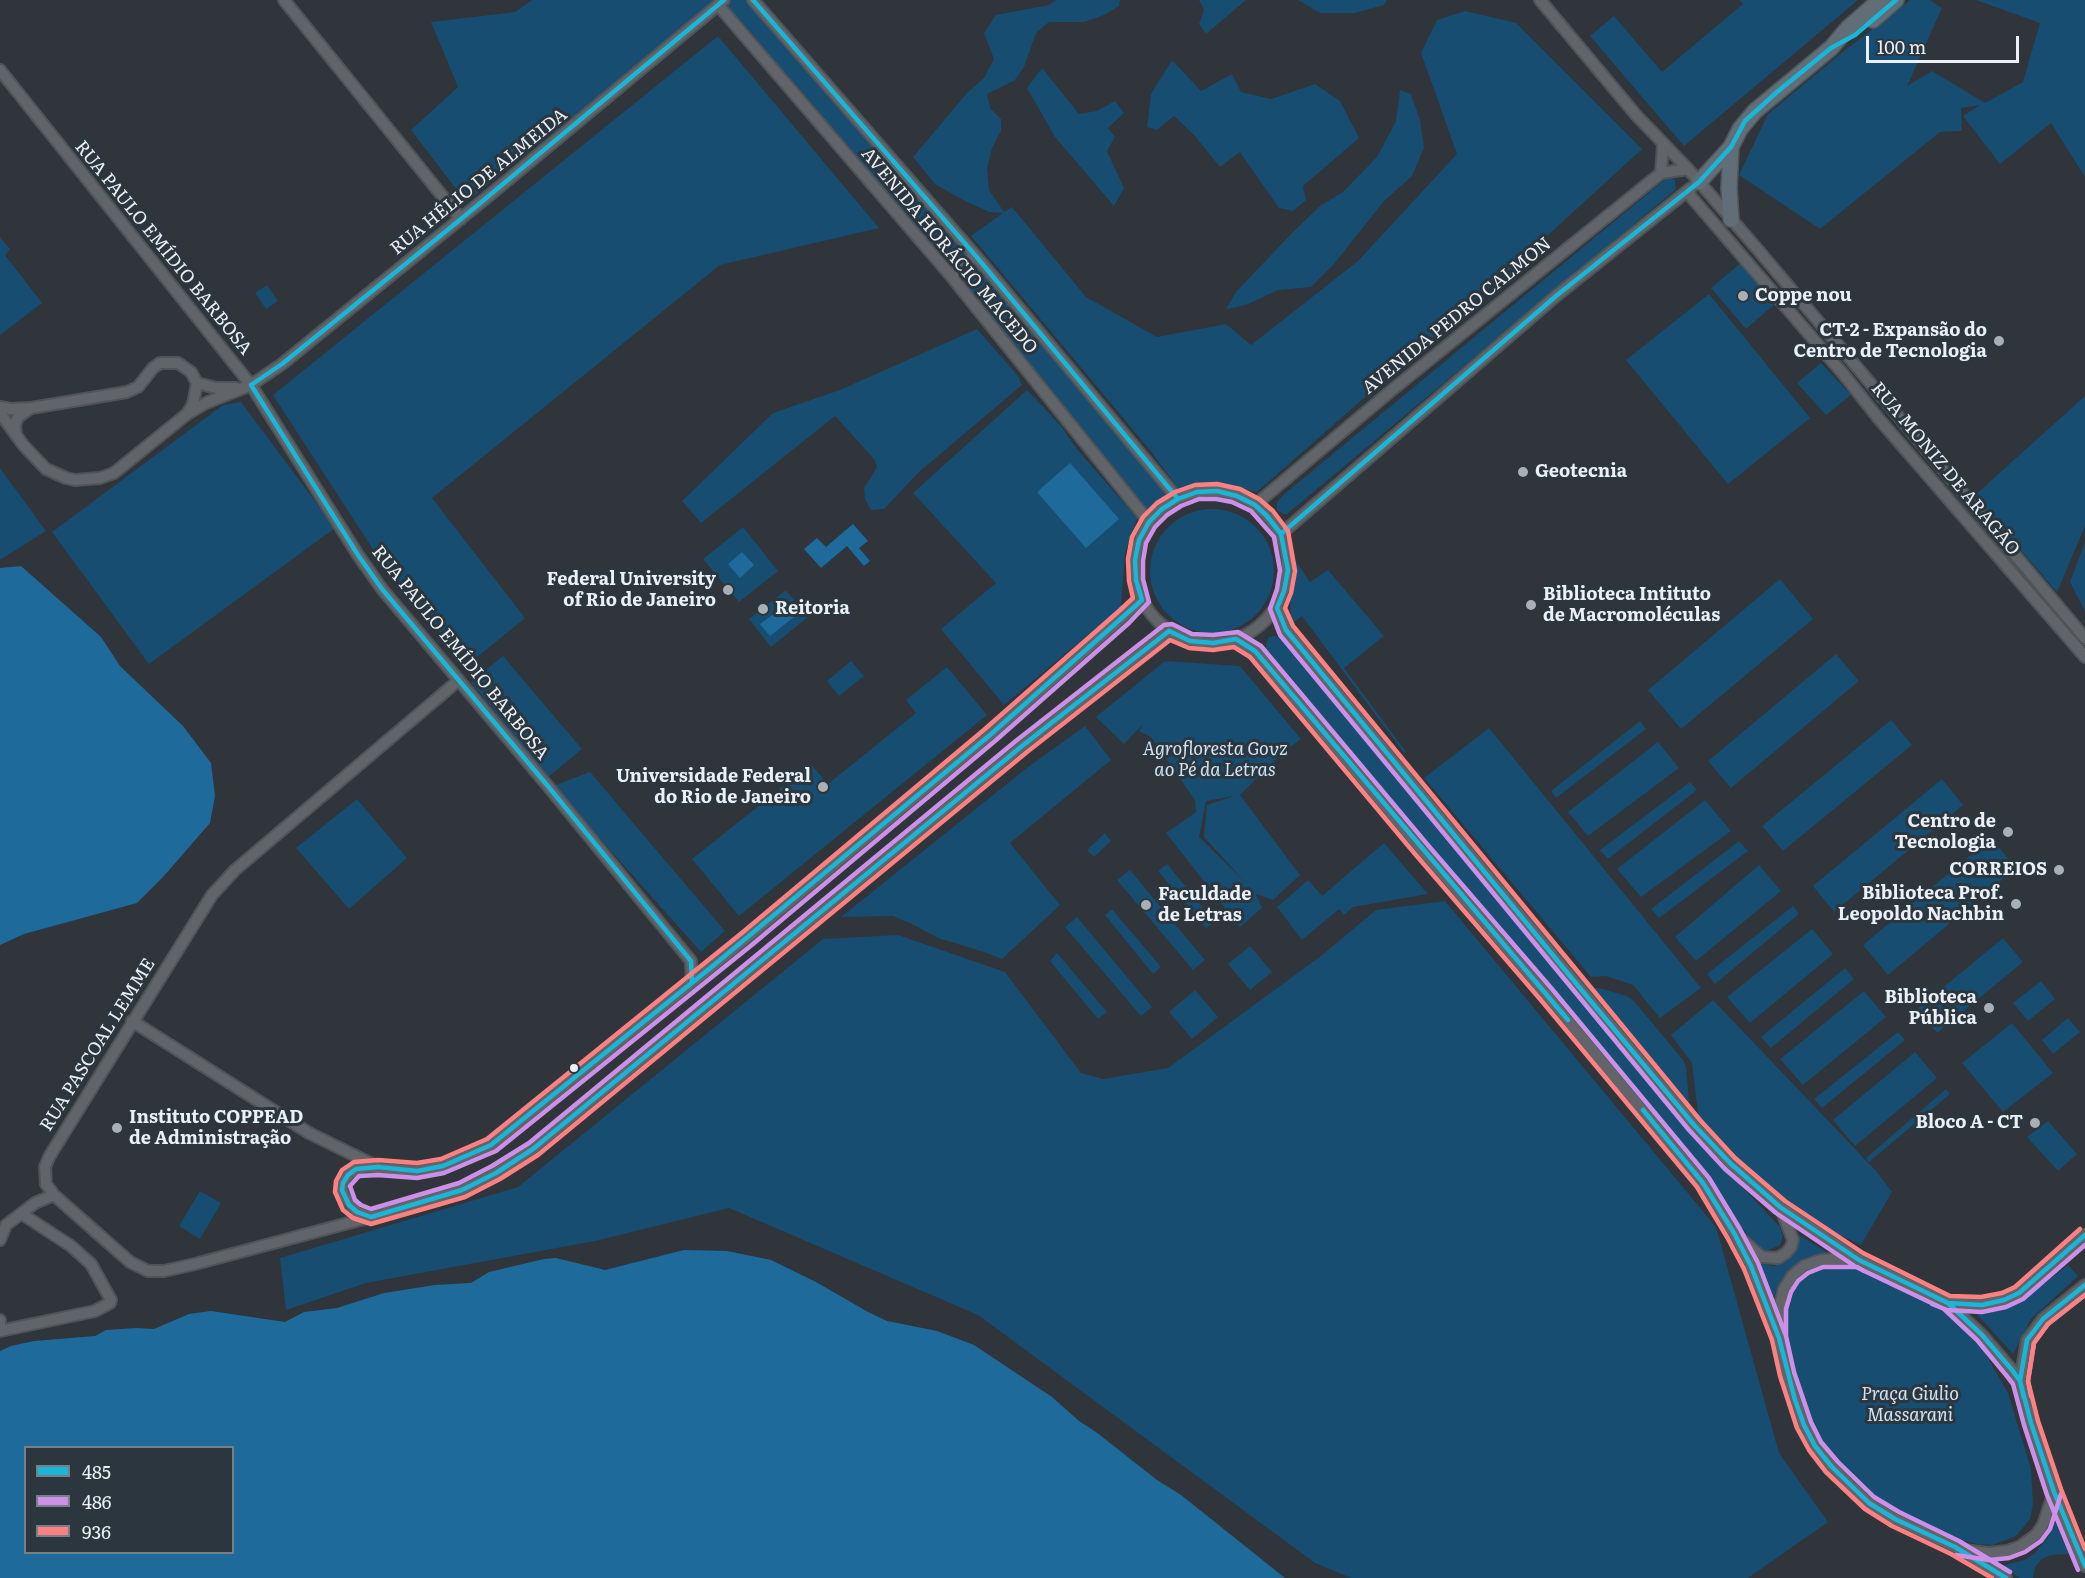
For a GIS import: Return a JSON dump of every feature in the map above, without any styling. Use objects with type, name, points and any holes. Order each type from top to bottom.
[{"type":"highway","points":[[1693,187],[1731,147],[1740,129],[1755,111],[1831,48],[1848,28],[1881,0]]},
{"type":"highway","points":[[1831,48],[1855,35],[1896,0]]},
{"type":"highway","points":[[1731,147],[1729,188],[1731,219]]},
{"type":"street","points":[[284,0],[461,219]]},
{"type":"street","name":"AVENIDA HORÁCIO MACEDO","points":[[753,0],[975,255],[1178,499]]},
{"type":"street","points":[[1281,534],[1556,296],[1693,187],[1688,169],[1663,145],[1540,0]]},
{"type":"street","name":"RUA HÉLIO DE ALMEIDA","points":[[0,413],[46,470],[75,480],[93,479],[114,473],[187,414],[251,385],[282,364],[721,3]]},
{"type":"street","name":"AVENIDA HORÁCIO MACEDO","points":[[721,3],[951,276],[1149,522]]},
{"type":"street","name":"RUA PAULO EMÍDIO BARBOSA","points":[[0,70],[251,385],[358,555],[382,589],[691,962]]},
{"type":"street","points":[[1663,145],[1661,173],[1688,169]]},
{"type":"street","name":"AVENIDA PEDRO CALMON","points":[[1255,505],[1392,390],[1661,173]]},
{"type":"street","name":"RUA MONIZ DE ARAGÃO","points":[[1693,187],[1731,219],[2081,634]]},
{"type":"street","name":"RUA MONIZ DE ARAGÃO","points":[[1693,187],[1878,418],[2085,657]]},
{"type":"street","points":[[951,276],[975,255]]},
{"type":"street","points":[[0,407],[31,408],[128,392],[138,387],[160,363],[178,363],[190,372],[197,383],[224,389],[251,385]]},
{"type":"street","points":[[187,414],[197,383]]},
{"type":"street","points":[[16,435],[15,425],[18,417],[31,408]]},
{"type":"street","points":[[1217,491],[1237,496],[1255,505],[1268,516],[1281,534],[1286,549],[1288,570],[1284,591],[1277,608],[1258,628],[1236,639],[1213,644],[1190,641],[1169,631],[1153,617],[1142,600],[1136,580],[1135,560],[1139,540],[1149,522],[1162,509],[1178,499],[1197,492],[1217,491]]},
{"type":"street","points":[[371,1217],[357,1212],[349,1205],[342,1190],[348,1175],[356,1169],[378,1167],[417,1171],[443,1166],[491,1145],[714,966],[990,735],[1142,600]]},
{"type":"street","points":[[1277,608],[1286,630],[1678,1106],[1730,1163],[1780,1207],[1859,1260],[1948,1303],[1982,1335],[2020,1381]]},
{"type":"street","points":[[0,1240],[6,1225],[35,1203],[54,1195],[130,1262],[148,1271],[164,1271],[371,1217],[462,1190],[496,1173],[533,1149],[1013,754],[1169,631]]},
{"type":"street","points":[[1236,639],[1255,651],[1703,1183],[1734,1233],[1751,1266],[1779,1338],[1790,1383],[1804,1425],[1815,1446],[1832,1467],[1869,1503],[1895,1519],[1955,1548],[2006,1578]]},
{"type":"street","name":"RUA PASCOAL LEMME","points":[[54,1195],[46,1185],[44,1175],[49,1157],[212,895],[235,870],[459,680]]},
{"type":"street","points":[[692,983],[691,962],[714,966]]},
{"type":"street","points":[[132,1021],[309,1133],[378,1167]]},
{"type":"street","points":[[1734,1233],[1762,1257],[1778,1258],[1791,1247],[1793,1240],[1780,1207]]},
{"type":"street","points":[[0,1331],[95,1311],[110,1303],[111,1300],[91,1264],[70,1246],[22,1214]]},
{"type":"street","points":[[1948,1303],[1982,1305],[2004,1300],[2019,1293],[2085,1235]]},
{"type":"street","points":[[1779,1338],[1779,1308],[1784,1289],[1792,1276],[1804,1266],[1821,1260],[1859,1260]]},
{"type":"street","points":[[2085,1286],[2043,1319],[2027,1340],[2020,1381],[2054,1492],[2085,1566]]},
{"type":"street","points":[[0,1320],[0,1326]]},
{"type":"street","points":[[1955,1548],[1989,1553],[2022,1546],[2036,1535],[2043,1525],[2054,1492]]},
{"type":"green space","points":[[532,0],[721,0],[466,202],[411,130],[458,87],[431,22],[515,12]]},
{"type":"green space","points":[[724,0],[753,0],[1178,499],[1162,509],[1149,522],[951,276],[718,5]]},
{"type":"green space","points":[[1056,0],[1120,0],[1119,6],[1104,15],[1084,22],[1049,22],[1036,33],[1024,67],[1015,80],[987,94],[990,108],[1001,119],[1001,131],[992,148],[987,168],[989,190],[1004,212],[1012,207],[1086,297],[1157,337],[1226,324],[1251,345],[1358,261],[1457,154],[1421,53],[1437,20],[1465,11],[1516,23],[1642,149],[1522,259],[1257,492],[1224,485],[1178,488],[1149,449],[971,236],[1003,213],[989,212],[935,184],[913,157],[967,93],[984,78],[994,59],[984,33],[996,15],[1049,5]]},
{"type":"green space","points":[[1199,0],[1246,0],[1206,34],[1199,24],[1204,10]]},
{"type":"green space","points":[[1298,0],[1387,0],[1384,5],[1355,13],[1320,13]]},
{"type":"green space","points":[[1740,0],[1858,0],[1684,146],[1590,36],[1614,16],[1662,72],[1743,4]]},
{"type":"green space","points":[[1910,0],[1930,0],[1942,8],[1907,86],[1932,71],[1985,103],[2023,82],[2040,23],[1976,0],[2085,0],[2085,177],[2051,123],[2000,164],[1963,116],[1980,105],[1961,108],[1962,131],[1940,132],[1820,229],[1739,175],[1768,114]]},
{"type":"green space","points":[[718,36],[879,228],[720,265],[432,498],[525,618],[465,667],[374,551],[273,395]]},
{"type":"green space","points":[[1172,60],[1201,91],[1232,74],[1241,92],[1271,99],[1315,84],[1340,101],[1359,138],[1303,186],[1306,200],[1293,211],[1279,208],[1240,152],[1220,167],[1194,135],[1174,116],[1157,130],[1147,127],[1151,94]]},
{"type":"green space","points":[[1042,68],[1079,114],[1097,111],[1115,101],[1124,113],[1108,128],[1115,137],[1107,151],[1124,188],[1114,206],[1055,137],[1027,88]]},
{"type":"green space","points":[[1400,90],[1411,94],[1420,120],[1424,148],[1412,176],[1384,201],[1334,264],[1311,287],[1278,290],[1246,305],[1226,309],[1236,292],[1292,233],[1320,206],[1343,192],[1377,157],[1396,121]]},
{"type":"green space","points":[[1668,177],[1675,180],[1676,189],[1287,514],[1277,510],[1277,502],[1282,496]]},
{"type":"green space","points":[[0,237],[10,249],[5,255],[42,303],[0,335]]},
{"type":"green space","name":"Coppe nou","points":[[1742,262],[1776,303],[1746,329],[1711,288]]},
{"type":"green space","points":[[267,285],[278,301],[266,309],[255,293]]},
{"type":"green space","points":[[1709,294],[1810,418],[1728,484],[1626,360]]},
{"type":"green space","points":[[977,329],[1018,376],[1022,385],[919,472],[884,509],[871,510],[865,499],[864,488],[877,467],[874,459],[835,416],[701,523],[682,501],[773,413],[840,390]]},
{"type":"green space","points":[[1821,363],[1851,395],[1826,415],[1797,383]]},
{"type":"green space","points":[[1027,390],[1062,427],[1076,448],[1137,518],[1125,552],[1121,607],[1004,705],[941,629],[996,583],[913,493]]},
{"type":"green space","points":[[2085,396],[2085,526],[2057,592],[1974,496]]},
{"type":"green space","points":[[241,402],[335,528],[149,664],[52,532],[223,405]]},
{"type":"green space","points":[[0,468],[46,531],[0,560]]},
{"type":"green space","points":[[1212,509],[1236,513],[1256,527],[1270,547],[1274,571],[1270,595],[1256,615],[1236,629],[1212,633],[1188,629],[1168,615],[1154,595],[1150,571],[1154,547],[1168,527],[1188,513]]},
{"type":"green space","points":[[743,527],[778,571],[739,602],[703,559]]},
{"type":"green space","points":[[2085,542],[2085,611],[2070,582]]},
{"type":"green space","points":[[1291,554],[1310,582],[1328,570],[1384,636],[1344,668],[1406,752],[1404,753],[1302,616],[1290,625]]},
{"type":"green space","points":[[1780,579],[1813,619],[1681,729],[1648,690]]},
{"type":"green space","points":[[786,590],[808,617],[771,647],[749,619]]},
{"type":"green space","points":[[1275,636],[1283,639],[1714,1157],[1780,1227],[1783,1237],[1780,1245],[1766,1251],[1756,1246],[1665,1127],[1266,648],[1269,637]]},
{"type":"green space","points":[[1836,654],[1859,681],[1731,788],[1708,761]]},
{"type":"green space","points":[[503,656],[582,749],[548,777],[471,682]]},
{"type":"green space","points":[[851,661],[864,676],[839,696],[827,681]]},
{"type":"green space","name":"Agrofloresta Govz ao Pé da Letras","points":[[1165,661],[1240,666],[1301,739],[1280,755],[1240,795],[1300,875],[1273,900],[1256,894],[1262,908],[1240,927],[1166,833],[1196,812],[1195,800],[1151,737],[1139,731],[1143,724],[1124,744],[1096,717]],"holes":[[[1234,796],[1207,805],[1204,837],[1244,881],[1199,837],[1206,801]]]},
{"type":"green space","points":[[947,667],[987,715],[739,916],[692,859],[811,764],[828,784],[916,713],[906,700]]},
{"type":"green space","points":[[1891,720],[1912,745],[1783,851],[1762,826]]},
{"type":"green space","points":[[1640,721],[1646,729],[1556,798],[1551,791]]},
{"type":"green space","points":[[1085,726],[1111,760],[1010,843],[1060,905],[1002,959],[938,938],[893,916],[841,917],[1028,767]]},
{"type":"green space","points":[[1489,728],[1701,988],[1660,1018],[1633,985],[1606,976],[1591,977],[1424,778]]},
{"type":"green space","points":[[1658,742],[1679,768],[1588,836],[1568,812]]},
{"type":"green space","points":[[590,772],[725,931],[701,952],[553,786]]},
{"type":"green space","points":[[1942,779],[1963,805],[1834,912],[1813,886]]},
{"type":"green space","points":[[1690,782],[1697,790],[1608,859],[1600,850]]},
{"type":"green space","points":[[357,799],[407,858],[349,909],[296,848]]},
{"type":"green space","points":[[1705,800],[1731,831],[1641,897],[1617,869]]},
{"type":"green space","points":[[1105,833],[1111,841],[1094,857],[1087,850]]},
{"type":"green space","points":[[1991,838],[2016,868],[1888,975],[1863,945]]},
{"type":"green space","points":[[1739,841],[1748,851],[1659,918],[1651,909]]},
{"type":"green space","points":[[1384,843],[1428,894],[1353,907],[1344,915],[1339,909],[1302,940],[1277,907],[1308,880],[1322,896]]},
{"type":"green space","points":[[1167,864],[1215,922],[1206,928],[1158,871]]},
{"type":"green space","points":[[1759,865],[1781,891],[1696,961],[1675,937]]},
{"type":"green space","points":[[1130,870],[1205,960],[1193,970],[1117,880]]},
{"type":"green space","points":[[1445,901],[1716,1227],[1779,1453],[1828,1522],[1748,1578],[1351,1578],[1315,1563],[978,1315],[729,1208],[595,1241],[366,1283],[286,1310],[280,1258],[518,1187],[823,939],[898,935],[1005,972],[1081,1073],[1103,1079],[1168,1068],[1321,956],[1376,910]]},
{"type":"green space","points":[[1793,906],[1799,914],[1715,984],[1707,974]]},
{"type":"green space","points":[[1112,909],[1161,967],[1153,974],[1105,915]]},
{"type":"green space","points":[[1077,917],[1152,1007],[1141,1016],[1065,927]]},
{"type":"green space","points":[[1812,929],[1833,954],[1750,1023],[1727,997]]},
{"type":"green space","points":[[2003,938],[2023,962],[1937,1033],[1917,1009]]},
{"type":"green space","points":[[1250,946],[1272,972],[1250,990],[1228,964]]},
{"type":"green space","points":[[1057,953],[1107,1012],[1098,1019],[1050,961]]},
{"type":"green space","points":[[1845,968],[1854,979],[1771,1048],[1761,1037]]},
{"type":"green space","points":[[2041,981],[2055,999],[2028,1021],[2013,1003]]},
{"type":"green space","points":[[1599,988],[1627,996],[1634,1001],[1683,1060],[1686,1067],[1690,1112],[1585,989]]},
{"type":"green space","points":[[1195,990],[1218,1017],[1192,1039],[1169,1012]]},
{"type":"green space","points":[[1864,991],[1886,1017],[1803,1085],[1780,1059]]},
{"type":"green space","points":[[1713,1000],[1877,1172],[1892,1192],[1861,1245],[1807,1219],[1744,1168],[1699,1122],[1692,1063],[1671,1035]]},
{"type":"green space","points":[[2068,1018],[2080,1032],[2053,1054],[2042,1040]]},
{"type":"green space","points":[[2012,1023],[2053,1073],[2003,1112],[1962,1063]]},
{"type":"green space","points":[[1898,1032],[1905,1040],[1822,1108],[1814,1099]]},
{"type":"green space","points":[[1915,1052],[1937,1078],[1855,1146],[1833,1120]]},
{"type":"green space","points":[[1946,1089],[1950,1094],[1869,1162],[1866,1158]]},
{"type":"green space","points":[[2048,1121],[2077,1154],[2058,1171],[2027,1137]]},
{"type":"green space","points":[[200,1191],[221,1203],[200,1239],[179,1226]]},
{"type":"green space","points":[[1796,1233],[1828,1253],[1818,1254],[1798,1262],[1781,1280],[1773,1298],[1758,1263],[1774,1266],[1788,1260],[1796,1248]]},
{"type":"green space","name":"Praça Giulio Massarani","points":[[1825,1264],[1854,1268],[1922,1299],[1944,1312],[1970,1335],[1985,1353],[2008,1393],[2031,1469],[2033,1504],[2030,1519],[2016,1536],[1993,1545],[1955,1539],[1877,1499],[1855,1481],[1827,1448],[1814,1427],[1802,1399],[1786,1339],[1784,1320],[1785,1300],[1790,1287],[1799,1275],[1812,1267]]},
{"type":"green space","points":[[2068,1265],[2078,1276],[2031,1319],[2013,1354],[1975,1312],[2031,1294]]},
{"type":"green space","points":[[2055,1521],[2069,1554],[2050,1555],[2042,1559],[2035,1567],[2033,1578],[2020,1578],[2002,1566],[2024,1560],[2034,1554],[2049,1536]]},
{"type":"shaded area","points":[[1070,463],[1119,519],[1086,548],[1037,492]]},
{"type":"shaded area","points":[[853,524],[868,541],[859,548],[870,561],[864,566],[847,546],[821,568],[804,549],[817,538],[826,547]]},
{"type":"shaded area","points":[[742,552],[754,565],[740,578],[728,564]]},
{"type":"shaded area","points":[[21,566],[101,637],[120,666],[183,726],[211,763],[215,796],[210,823],[137,903],[24,934],[0,945],[0,568]]},
{"type":"shaded area","points":[[785,606],[794,617],[770,636],[760,624]]},
{"type":"shaded area","points":[[684,1250],[727,1251],[771,1260],[887,1321],[937,1331],[974,1345],[1052,1397],[1079,1421],[1157,1480],[1181,1495],[1285,1578],[0,1578],[0,1351],[34,1341],[95,1336],[106,1330],[154,1329],[189,1314],[211,1311],[285,1322],[304,1312],[337,1308],[384,1293],[435,1285],[471,1283],[489,1272],[556,1258],[605,1270]]},
{"type":"transit line","name":"485","points":[[692,983],[691,961],[382,589],[358,555],[251,385],[282,364],[461,219],[724,0]]},
{"type":"transit line","name":"485","points":[[753,0],[975,255],[1178,499]]},
{"type":"transit line","name":"485","points":[[1281,534],[1556,296],[1699,182],[1731,147],[1745,121],[1777,92],[1831,48],[1855,35],[1896,0]]},
{"type":"transit line","name":"936","points":[[1992,1578],[1951,1554],[1892,1526],[1865,1509],[1826,1472],[1809,1450],[1797,1428],[1780,1376],[1772,1340],[1744,1269],[1697,1187],[1250,657],[1234,647],[1213,650],[1189,648],[1170,640],[1027,752],[538,1155],[500,1179],[465,1197],[371,1224],[353,1218],[343,1210],[335,1192],[336,1181],[342,1170],[354,1162],[378,1160],[417,1163],[441,1159],[487,1139],[743,932],[985,729],[1119,611],[1133,598],[1129,581],[1128,559],[1132,537],[1143,517],[1157,503],[1175,492],[1195,485],[1217,484],[1240,489],[1259,499],[1273,511],[1288,531],[1295,571],[1291,593],[1285,608],[1293,626],[1700,1120],[1735,1158],[1785,1201],[1863,1253],[1950,1296],[1981,1297],[2002,1293],[2015,1287],[2080,1229]]},
{"type":"transit line","name":"485","points":[[1142,600],[1136,580],[1135,560],[1139,540],[1149,522],[1162,509],[1178,499],[1197,492],[1217,491],[1237,496],[1255,505],[1281,534],[1288,570],[1284,591],[1277,608]]},
{"type":"transit line","name":"486","points":[[2010,1572],[1959,1541],[1899,1512],[1874,1497],[1821,1442],[1811,1422],[1794,1372],[1786,1336],[1758,1263],[1709,1178],[1261,646],[1238,632],[1213,635],[1192,634],[1172,624],[1164,625],[1017,740],[529,1143],[459,1183],[371,1209],[355,1200],[350,1186],[359,1176],[417,1178],[444,1173],[496,1151],[753,944],[995,741],[1129,623],[1149,602],[1143,579],[1146,543],[1155,527],[1167,515],[1199,499],[1232,502],[1251,511],[1274,537],[1280,570],[1277,589],[1270,609],[1280,635],[1689,1130],[1725,1169],[1776,1213],[1856,1267],[1944,1309],[1977,1340],[2006,1375],[2013,1384],[2047,1495],[2078,1570]]},
{"type":"transit line","name":"485","points":[[1142,600],[990,735],[714,965],[491,1145],[443,1166],[417,1171],[378,1167],[356,1169],[343,1183],[342,1190],[349,1205],[357,1212],[371,1217],[462,1190],[496,1173],[533,1149],[1022,746],[1169,631]]},
{"type":"transit line","name":"485","points":[[1277,608],[1286,630],[1579,987],[1694,1125],[1730,1163],[1780,1207],[1859,1260],[1948,1303],[1982,1335],[2012,1370],[2020,1381],[2054,1492],[2085,1566]]},
{"type":"transit line","name":"485","points":[[1169,631],[1190,641],[1213,643],[1236,639]]},
{"type":"transit line","name":"485","points":[[1236,639],[1255,651],[1568,1020]]},
{"type":"transit line","name":"485","points":[[1643,1110],[1703,1183],[1734,1233],[1751,1266],[1779,1338],[1795,1400],[1815,1446],[1832,1467],[1869,1503],[1895,1519],[1955,1547],[2006,1578]]},
{"type":"transit line","name":"485","points":[[1935,1297],[1948,1303],[1982,1305],[2004,1300],[2019,1293],[2085,1235]]},
{"type":"transit line","name":"486","points":[[1932,1304],[1947,1310],[1982,1312],[2006,1307],[2023,1299],[2085,1245]]},
{"type":"transit line","name":"486","points":[[1786,1336],[1786,1309],[1791,1292],[1798,1281],[1808,1273],[1823,1267],[1857,1267],[1864,1271]]},
{"type":"transit line","name":"485","points":[[2024,1398],[2020,1381],[2027,1340],[2043,1319],[2085,1285]]},
{"type":"transit line","name":"486","points":[[2031,1396],[2028,1381],[2034,1343],[2048,1324],[2085,1295]]},
{"type":"transit line","name":"936","points":[[2085,1295],[2048,1324],[2034,1343],[2028,1381],[2038,1421],[2061,1489],[2085,1549]]},
{"type":"transit line","name":"486","points":[[1956,1555],[1989,1560],[2009,1558],[2025,1552],[2041,1541],[2050,1529],[2061,1494]]},
{"type":"place","name":"Coppe nou","points":[[1743,296]]},
{"type":"place","name":"CT-2 - Expansão do Centro de Tecnologia","points":[[1999,341]]},
{"type":"place","name":"Geotecnia","points":[[1523,472]]},
{"type":"place","name":"Federal University of Rio de Janeiro","points":[[728,590]]},
{"type":"place","name":"Biblioteca Intituto de Macromoléculas","points":[[1531,605]]},
{"type":"place","name":"Reitoria","points":[[763,609]]},
{"type":"place","name":"Universidade Federal do Rio de Janeiro","points":[[823,787]]},
{"type":"place","name":"Centro de Tecnologia","points":[[2008,832]]},
{"type":"place","name":"CORREIOS","points":[[2059,870]]},
{"type":"place","name":"Biblioteca Prof. Leopoldo Nachbin","points":[[2016,904]]},
{"type":"place","name":"Faculdade de Letras","points":[[1146,905]]},
{"type":"place","name":"Biblioteca Pública","points":[[1989,1008]]},
{"type":"place","name":"Bloco A - CT","points":[[2035,1123]]},
{"type":"place","name":"Instituto COPPEAD de Administração","points":[[117,1128]]}]
